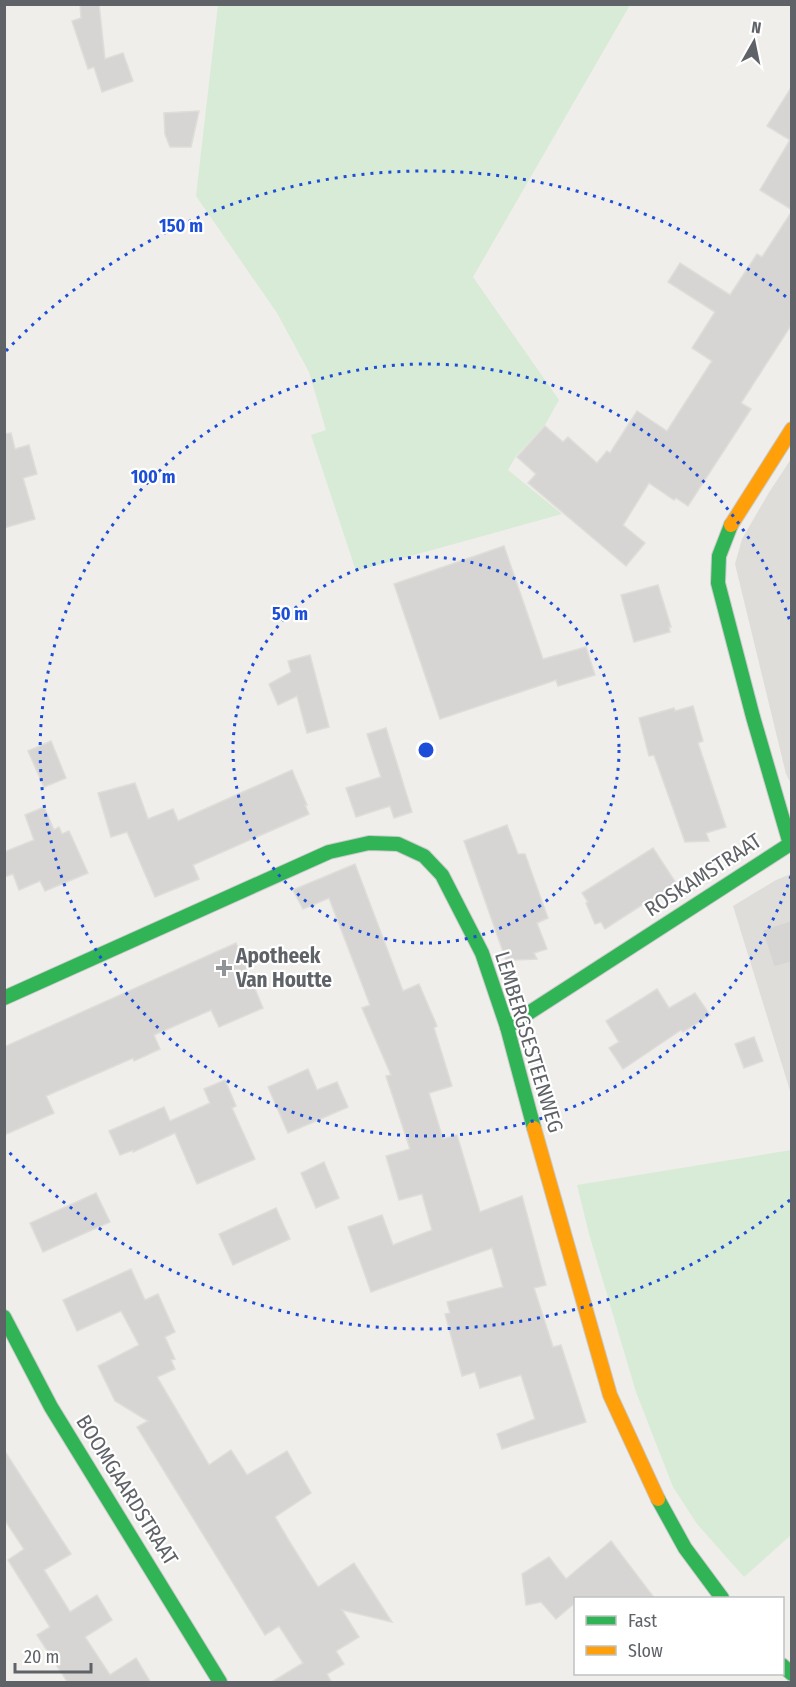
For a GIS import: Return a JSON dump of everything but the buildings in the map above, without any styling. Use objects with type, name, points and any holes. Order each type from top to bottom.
[{"type":"street","name":"ROSKAMSTRAAT","points":[[507,1027],[791,843],[753,717],[718,584],[718,556],[728,529],[792,429]]},
{"type":"street","name":"LEMBERGSESTEENWEG","points":[[4,998],[329,852],[369,843],[398,844],[424,856],[442,875],[482,954],[507,1027],[610,1395],[664,1510],[685,1548],[721,1597]]},
{"type":"street","name":"BOOMGAARDSTRAAT","points":[[4,1317],[51,1407],[220,1683]]},
{"type":"shaded area","points":[[791,459],[791,784],[786,774],[735,564],[742,539]]},
{"type":"shaded area","points":[[791,874],[791,1094],[733,906],[776,880]]},
{"type":"green space","points":[[218,5],[630,5],[473,277],[559,400],[545,425],[516,456],[508,470],[562,514],[356,571],[311,435],[326,430],[309,372],[277,313],[196,196]]},
{"type":"green space","points":[[791,1150],[791,1535],[744,1577],[697,1524],[673,1487],[636,1392],[589,1234],[577,1185]]},
{"type":"traffic: fast","points":[[507,1027],[790,844],[753,717],[718,583],[719,556],[731,525]]},
{"type":"traffic: fast","points":[[4,998],[329,852],[369,843],[398,844],[424,856],[442,875],[482,953],[507,1027],[534,1128]]},
{"type":"traffic: fast","points":[[4,1317],[51,1407],[220,1682]]},
{"type":"traffic: fast","points":[[658,1499],[685,1548],[721,1597]]},
{"type":"traffic: fast","points":[[784,1667],[792,1674]]},
{"type":"traffic: slow","points":[[731,525],[792,429]]},
{"type":"traffic: slow","points":[[534,1128],[610,1395],[658,1499]]},
{"type":"place","name":"Apotheek Van Houtte","points":[[224,968]]}]
